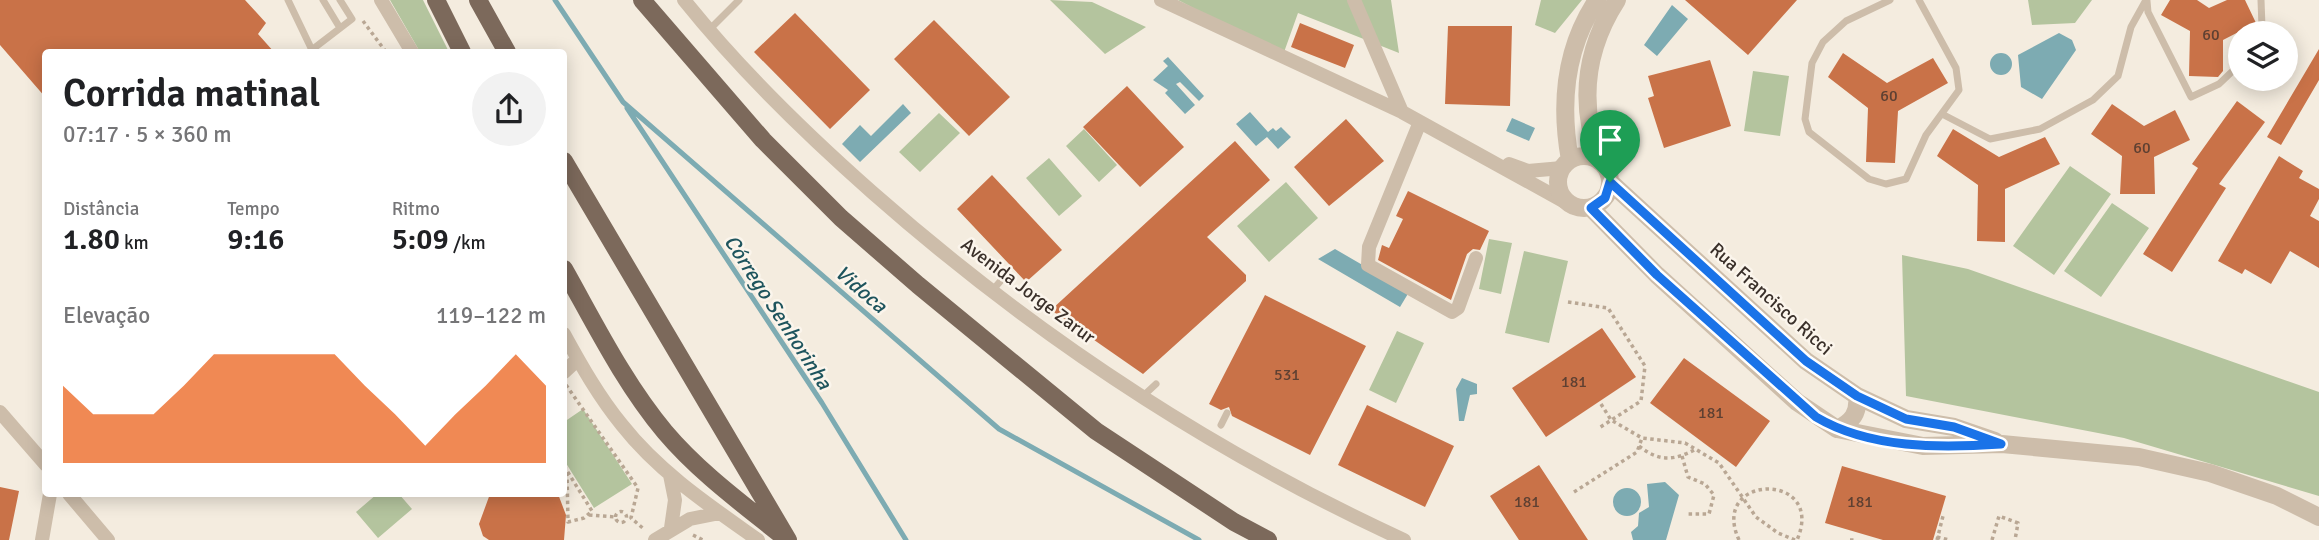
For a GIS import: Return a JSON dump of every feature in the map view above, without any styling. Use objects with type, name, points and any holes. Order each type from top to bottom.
[{"type":"main road","points":[[436,0],[460,49]]},
{"type":"main road","points":[[478,0],[505,49]]},
{"type":"main road","points":[[642,0],[763,141],[841,218],[918,285],[1096,431],[1234,522],[1268,540]]},
{"type":"main road","points":[[567,166],[788,540]]},
{"type":"main road","points":[[567,274],[625,376],[664,431],[715,483],[788,540]]},
{"type":"street","points":[[382,0],[410,49]]},
{"type":"street","name":"Avenida Jorge Zarur","points":[[684,0],[708,31],[824,149],[991,292],[1083,360],[1142,397],[1325,503],[1404,540]]},
{"type":"street","points":[[1161,0],[1402,112],[1483,155],[1539,190],[1579,208],[1591,208],[1605,198],[1610,182],[1609,174],[1600,162],[1588,123],[1587,82],[1594,45],[1617,0]]},
{"type":"street","points":[[1354,0],[1402,112]]},
{"type":"street","points":[[1567,203],[1560,192],[1558,180],[1566,164],[1564,116],[1568,72],[1581,29],[1597,0]]},
{"type":"street","points":[[1420,122],[1369,247],[1368,265],[1452,312],[1458,308],[1476,258]]},
{"type":"street","points":[[1483,155],[1528,171],[1566,164],[1583,156],[1600,162]]},
{"type":"street","name":"Rua Francisco Ricci","points":[[1610,182],[1806,361],[1857,396],[1906,419],[1954,427],[2001,444]]},
{"type":"street","name":"Rua Francisco Ricci","points":[[1591,208],[1657,275],[1797,402],[1837,429],[1923,446],[2001,444],[2115,454],[2210,473],[2277,496],[2319,517]]},
{"type":"street","points":[[567,339],[623,427],[670,475],[758,540]]},
{"type":"street","points":[[567,369],[578,359]]},
{"type":"street","points":[[1837,429],[1852,420],[1857,411],[1857,396]]},
{"type":"street","points":[[0,412],[42,460]]},
{"type":"street","points":[[670,475],[675,500],[671,528]]},
{"type":"street","points":[[42,540],[49,497]]},
{"type":"street","points":[[72,497],[108,540]]},
{"type":"street","points":[[655,540],[690,519],[720,513]]},
{"type":"lane","points":[[288,0],[309,49]]},
{"type":"lane","points":[[323,0],[340,28]]},
{"type":"lane","points":[[313,49],[352,19],[340,0]]},
{"type":"lane","points":[[708,31],[739,0]]},
{"type":"lane","points":[[1891,0],[1846,21],[1823,42],[1812,63],[1805,119],[1809,132],[1869,179],[1886,184],[1906,178],[1926,135],[1959,90],[1955,68],[1919,0]]},
{"type":"lane","points":[[1942,114],[1990,139],[2040,129],[2093,100],[2119,76],[2131,27],[2146,0]]},
{"type":"lane","points":[[2146,0],[2148,12],[2191,97],[2219,84],[2228,75]]},
{"type":"lane","points":[[2261,0],[2262,21]]},
{"type":"lane","points":[[991,292],[1004,277]]},
{"type":"lane","points":[[1142,397],[1156,384]]},
{"type":"lane","points":[[1221,425],[1227,414]]},
{"type":"path","points":[[361,18],[384,49]]},
{"type":"path","points":[[1568,302],[1608,308],[1645,366],[1641,401],[1599,428]]},
{"type":"path","points":[[567,386],[638,488],[631,518],[655,540]]},
{"type":"path","points":[[1601,404],[1611,420],[1642,438],[1685,443],[1719,463],[1742,499],[1756,517],[1778,533],[1796,540],[1802,519],[1793,498],[1784,491],[1762,488],[1742,499],[1733,519],[1739,540]]},
{"type":"path","points":[[1574,492],[1637,452],[1642,438]]},
{"type":"path","points":[[1639,446],[1653,457],[1676,460],[1696,449]]},
{"type":"path","points":[[1682,456],[1688,477],[1705,484],[1714,495],[1709,514],[1688,514]]},
{"type":"path","points":[[567,471],[568,522],[589,514],[615,517]]},
{"type":"path","points":[[567,471],[592,511],[589,514]]},
{"type":"path","points":[[1943,516],[1937,539],[1949,540]]},
{"type":"path","points":[[1992,540],[1999,516],[2018,523],[2015,540]]},
{"type":"green space","points":[[390,0],[423,0],[448,49],[418,49]]},
{"type":"green space","points":[[1050,0],[1092,2],[1146,27],[1105,54]]},
{"type":"green space","points":[[1178,0],[1391,0],[1399,53],[1298,13],[1283,55]]},
{"type":"green space","points":[[1541,0],[1582,0],[1555,33],[1535,25]]},
{"type":"green space","points":[[2028,0],[2092,0],[2075,23],[2032,25]]},
{"type":"green space","points":[[1753,71],[1789,76],[1780,136],[1744,131]]},
{"type":"green space","points":[[939,113],[960,133],[920,172],[899,152]]},
{"type":"green space","points":[[1084,129],[1117,165],[1099,182],[1066,146]]},
{"type":"green space","points":[[1049,158],[1082,196],[1059,216],[1026,178]]},
{"type":"green space","points":[[2070,166],[2111,194],[2054,275],[2013,246]]},
{"type":"green space","points":[[1286,182],[1318,218],[1269,262],[1237,226]]},
{"type":"green space","points":[[2112,203],[2149,228],[2101,297],[2064,271]]},
{"type":"green space","points":[[1489,239],[1512,243],[1501,294],[1479,289]]},
{"type":"green space","points":[[1524,251],[1568,261],[1549,343],[1505,333]]},
{"type":"green space","points":[[1902,255],[1968,269],[2319,392],[2319,496],[2124,438],[1906,396]]},
{"type":"green space","points":[[1397,331],[1424,343],[1396,403],[1369,390]]},
{"type":"green space","points":[[583,409],[632,484],[594,508],[567,465],[567,420]]},
{"type":"green space","points":[[374,497],[402,497],[412,509],[378,538],[356,512]]},
{"type":"water","points":[[1672,5],[1688,19],[1657,56],[1644,45]]},
{"type":"water","points":[[2059,33],[2072,40],[2076,50],[2042,99],[2021,87],[2018,55]]},
{"type":"water","points":[[2001,53],[2009,56],[2012,64],[2009,72],[2001,75],[1993,72],[1990,64],[1993,56]]},
{"type":"water","points":[[1168,57],[1204,96],[1199,101],[1180,82],[1176,84],[1195,105],[1185,114],[1165,93],[1168,90],[1153,80],[1168,66],[1163,61]]},
{"type":"water","points":[[903,104],[911,113],[860,162],[842,144],[860,125],[871,136]]},
{"type":"water","points":[[1250,112],[1268,132],[1281,127],[1291,137],[1278,149],[1267,137],[1256,146],[1236,124]]},
{"type":"water","points":[[1512,118],[1535,128],[1529,141],[1506,131]]},
{"type":"water","points":[[1335,249],[1409,292],[1400,307],[1318,259]]},
{"type":"water","points":[[1462,378],[1477,384],[1477,394],[1470,395],[1464,421],[1459,421],[1456,389]]},
{"type":"water","points":[[1665,482],[1679,495],[1666,540],[1633,540],[1631,532],[1638,526],[1639,513],[1649,507],[1647,484]]},
{"type":"water","points":[[1627,488],[1637,492],[1641,502],[1637,512],[1627,516],[1617,512],[1613,502],[1617,492]]},
{"type":"building","points":[[0,0],[245,0],[266,23],[258,34],[271,49],[42,49],[42,93],[0,45]]},
{"type":"building","points":[[1685,0],[1797,0],[1748,55]]},
{"type":"building","points":[[2170,0],[2197,0],[2209,8],[2227,0],[2245,0],[2255,21],[2228,21],[2228,37],[2223,40],[2223,71],[2218,77],[2189,76],[2190,31],[2161,15]]},
{"type":"building","points":[[795,13],[870,90],[830,129],[754,52]]},
{"type":"building","points":[[934,20],[1010,97],[969,136],[894,59]]},
{"type":"building","points":[[1300,23],[1354,45],[1345,68],[1291,47]]},
{"type":"building","points":[[1448,26],[1512,26],[1510,106],[1445,104]]},
{"type":"building","points":[[2319,49],[2319,80],[2281,145],[2267,137],[2294,91],[2298,91],[2298,85]]},
{"type":"building","points":[[1843,53],[1887,83],[1933,58],[1948,83],[1898,111],[1895,163],[1866,162],[1868,108],[1828,77]]},
{"type":"building","points":[[1710,60],[1731,126],[1664,148],[1648,98],[1654,96],[1648,76]]},
{"type":"building","points":[[1127,86],[1184,147],[1140,187],[1083,127]]},
{"type":"building","points":[[2237,101],[2265,122],[2219,184],[2226,188],[2172,272],[2143,254],[2198,168],[2192,164]]},
{"type":"building","points":[[2112,104],[2144,126],[2175,110],[2190,140],[2154,157],[2155,194],[2120,194],[2122,156],[2091,134]]},
{"type":"building","points":[[1346,119],[1384,161],[1329,206],[1294,167]]},
{"type":"building","points":[[1953,129],[1999,157],[2045,137],[2060,164],[2005,189],[2005,242],[1977,241],[1978,185],[1937,156]]},
{"type":"building","points":[[1235,141],[1270,180],[1207,237],[1246,275],[1246,281],[1143,374],[1051,310]]},
{"type":"building","points":[[2279,156],[2303,171],[2299,178],[2319,189],[2319,199],[2310,216],[2319,221],[2319,268],[2290,251],[2271,284],[2245,269],[2242,274],[2218,261]]},
{"type":"building","points":[[992,175],[1062,250],[1026,282],[957,209]]},
{"type":"building","points":[[1408,191],[1489,231],[1480,250],[1473,249],[1467,254],[1451,300],[1378,260],[1382,245],[1389,248],[1403,219],[1396,216]]},
{"type":"building","points":[[1265,295],[1366,346],[1310,455],[1232,416],[1229,407],[1221,410],[1209,404]]},
{"type":"building","points":[[1602,328],[1636,377],[1546,437],[1512,388]]},
{"type":"building","points":[[1684,358],[1770,421],[1736,467],[1650,403]]},
{"type":"building","points":[[1367,405],[1454,446],[1425,507],[1338,465]]},
{"type":"building","points":[[1539,465],[1588,540],[1519,540],[1490,496]]},
{"type":"building","points":[[1842,466],[1946,496],[1933,540],[1883,540],[1825,523]]},
{"type":"building","points":[[0,487],[19,491],[9,540],[0,540]]},
{"type":"building","points":[[489,497],[559,497],[566,515],[564,540],[489,540],[483,536],[479,524]]},
{"type":"waterway","name":"Vidoca","points":[[555,0],[623,102],[999,429],[1199,540]]},
{"type":"waterway","name":"Córrego Senhorinha","points":[[627,108],[822,403],[906,540]]},
{"type":"route","points":[[1610,182],[1806,361],[1857,396],[1906,419],[1954,427],[2001,444],[1923,446],[1837,429],[1816,417],[1657,275],[1591,208],[1605,198],[1610,182]]}]
